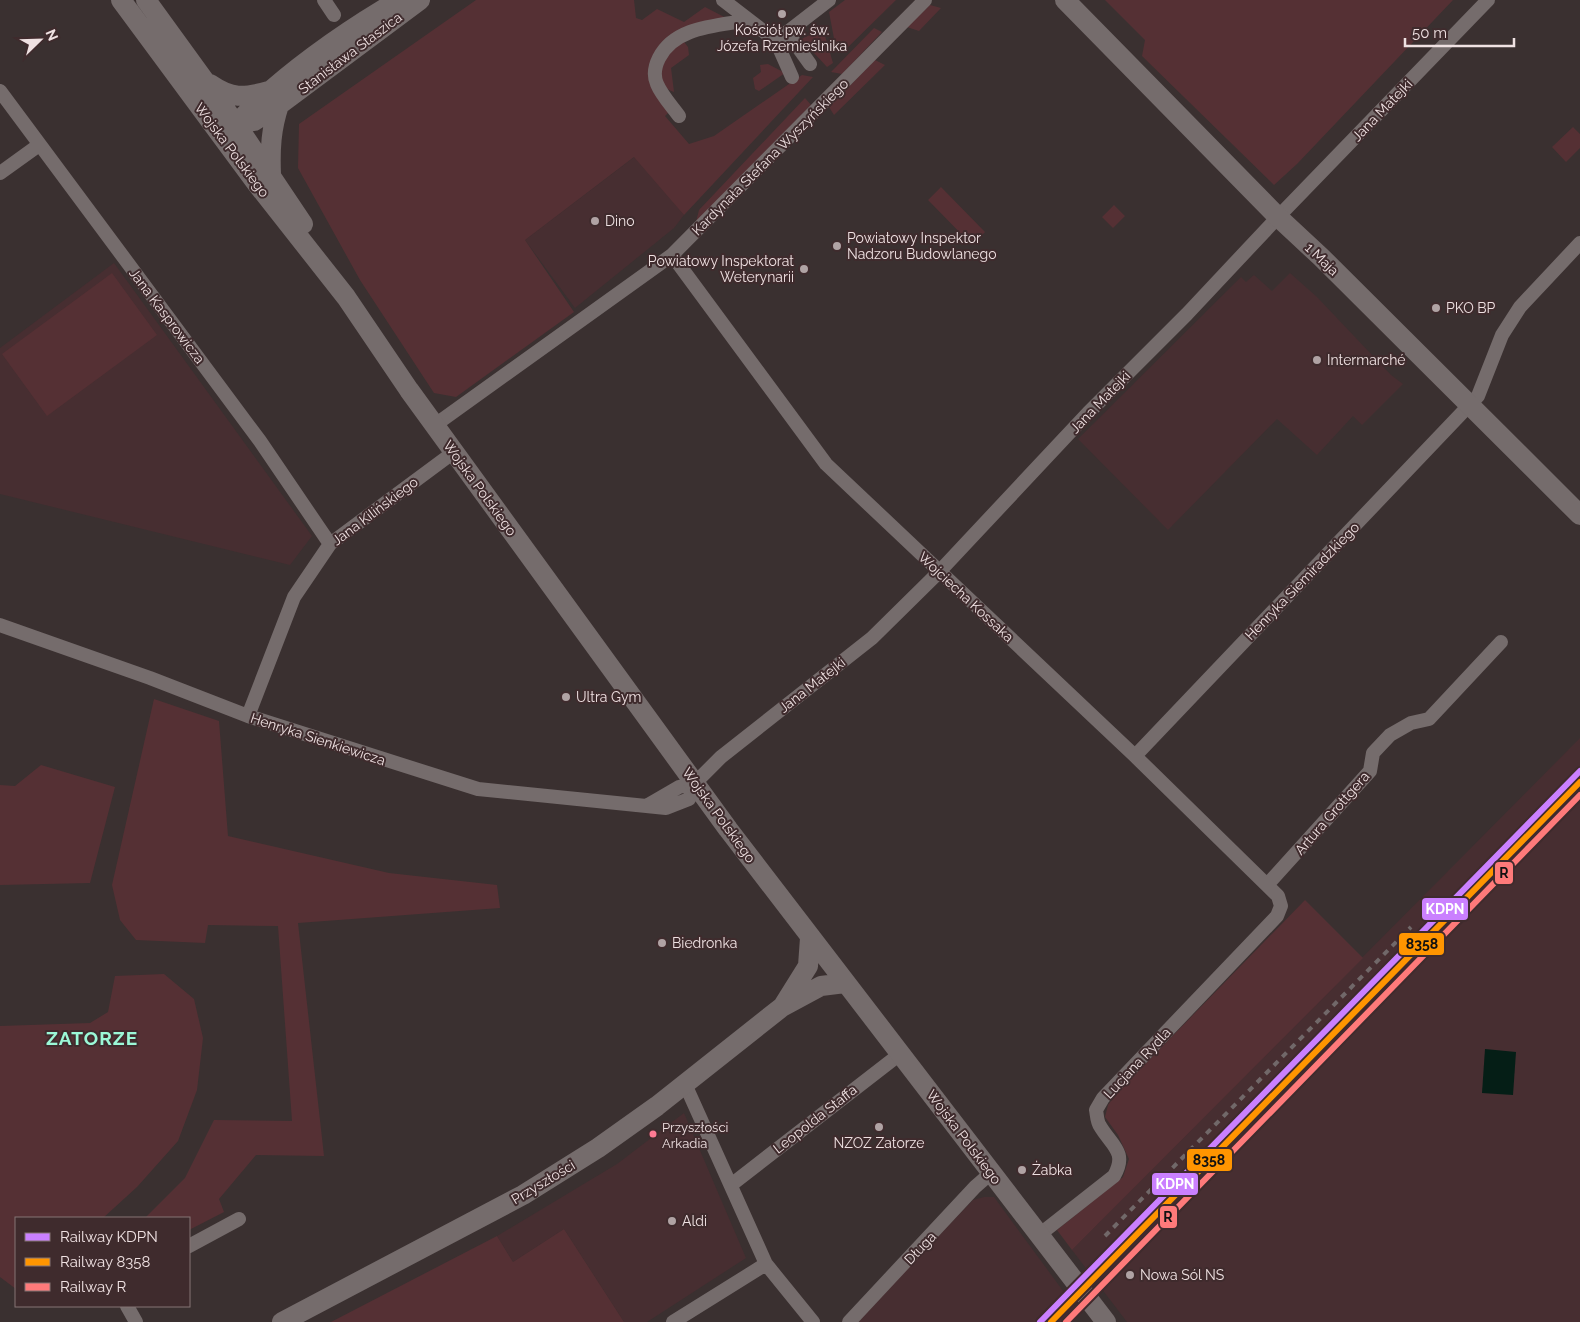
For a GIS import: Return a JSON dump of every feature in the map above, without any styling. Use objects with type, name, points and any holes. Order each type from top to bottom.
[{"type":"street","name":"Wojska Polskiego","points":[[121,0],[238,158],[346,297]]},
{"type":"street","name":"Wojska Polskiego","points":[[146,0],[271,174],[346,297],[435,426],[810,938],[1106,1322]]},
{"type":"street","points":[[324,0],[334,15]]},
{"type":"street","name":"Stanisława Staszica","points":[[274,98],[371,16],[399,0]]},
{"type":"street","name":"Stanisława Staszica","points":[[274,98],[420,0]]},
{"type":"street","points":[[723,0],[749,20],[781,36],[810,64]]},
{"type":"street","points":[[781,36],[829,0]]},
{"type":"street","name":"Kardynała Stefana Wyszyńskiego","points":[[435,426],[672,255],[925,0]]},
{"type":"street","name":"1 Maja","points":[[1065,0],[1278,217],[1580,515]]},
{"type":"street","name":"Jana Matejki","points":[[695,783],[721,757],[872,638],[939,572],[1088,413],[1187,314],[1488,0]]},
{"type":"street","points":[[679,116],[656,84],[655,65],[661,54],[671,42],[688,32],[749,20]]},
{"type":"street","points":[[781,36],[792,77]]},
{"type":"street","points":[[206,81],[233,96],[274,98]]},
{"type":"street","name":"Jana Kasprowicza","points":[[0,91],[260,441],[330,544]]},
{"type":"street","points":[[201,109],[236,124],[254,121],[274,98]]},
{"type":"street","points":[[271,174],[270,145],[274,98]]},
{"type":"street","points":[[236,124],[235,134],[238,158]]},
{"type":"street","points":[[0,173],[39,145]]},
{"type":"street","name":"Henryka Siemiradzkiego","points":[[1135,756],[1470,406],[1484,387],[1502,334],[1520,307],[1580,243]]},
{"type":"street","name":"Wojciecha Kossaka","points":[[672,255],[826,464],[1135,756],[1278,896],[1281,906],[1277,916]]},
{"type":"street","name":"Jana Kilińskiego","points":[[248,716],[294,596],[330,544],[454,452]]},
{"type":"street","name":"Henryka Sienkiewicza","points":[[0,625],[248,716],[478,789],[648,805],[679,787],[695,783]]},
{"type":"street","name":"Artura Grottgera","points":[[1267,885],[1370,771],[1373,753],[1390,735],[1412,723],[1429,719],[1501,642]]},
{"type":"street","name":"Lucjana Rydla","points":[[1038,1234],[1114,1176],[1120,1166],[1120,1157],[1116,1147],[1099,1125],[1096,1110],[1103,1098],[1277,916]]},
{"type":"street","name":"Przyszłości","points":[[782,1007],[808,966],[810,938]]},
{"type":"street","name":"Przyszłości","points":[[282,1322],[524,1195],[605,1143],[685,1084],[782,1007],[821,986],[845,983]]},
{"type":"street","name":"Leopolda Staffa","points":[[731,1185],[900,1054]]},
{"type":"street","points":[[685,1084],[766,1264],[813,1322]]},
{"type":"street","name":"Długa","points":[[849,1322],[942,1225],[975,1187],[991,1173]]},
{"type":"street","points":[[190,1245],[239,1220]]},
{"type":"street","points":[[672,1322],[766,1264]]},
{"type":"street","points":[[128,1307],[136,1322]]},
{"type":"shaded area","points":[[476,0],[634,0],[636,18],[642,20],[657,9],[684,22],[705,7],[730,20],[700,25],[649,70],[669,112],[665,116],[689,144],[714,136],[802,75],[813,77],[684,215],[634,157],[525,240],[574,312],[456,397],[434,393],[360,280],[298,168],[299,124]]},
{"type":"shaded area","points":[[845,0],[896,0],[842,53],[836,49],[829,12]]},
{"type":"shaded area","points":[[1105,0],[1453,0],[1297,164],[1274,185],[1142,56],[1145,40]]},
{"type":"shaded area","points":[[930,5],[941,8],[919,31],[907,27]]},
{"type":"shaded area","points":[[874,28],[882,32],[842,74],[831,72]]},
{"type":"shaded area","points":[[823,29],[833,63],[827,67],[801,39]]},
{"type":"shaded area","points":[[681,38],[688,47],[689,55],[671,68],[674,92],[665,87],[660,81],[659,74],[665,59]]},
{"type":"shaded area","points":[[875,60],[885,65],[834,115],[829,107]]},
{"type":"shaded area","points":[[768,64],[785,73],[759,91],[755,89],[753,78],[761,72],[760,65]]},
{"type":"shaded area","points":[[805,98],[811,105],[696,222],[699,210]]},
{"type":"shaded area","points":[[1573,127],[1580,134],[1580,148],[1566,162],[1552,147]]},
{"type":"shaded area","points":[[637,155],[684,215],[674,228],[575,308],[525,240]]},
{"type":"shaded area","points":[[941,187],[985,232],[972,245],[928,200]]},
{"type":"shaded area","points":[[1114,205],[1125,216],[1113,228],[1102,217]]},
{"type":"shaded area","points":[[114,263],[312,536],[290,565],[0,494],[0,348]]},
{"type":"shaded area","points":[[112,273],[157,335],[47,416],[2,354]]},
{"type":"shaded area","points":[[1290,273],[1317,297],[1391,375],[1403,384],[1362,425],[1353,416],[1317,455],[1277,419],[1168,530],[1078,439],[1241,277],[1246,282],[1254,275],[1272,291]]},
{"type":"shaded area","points":[[154,699],[219,721],[228,836],[389,873],[497,885],[500,908],[298,923],[324,1156],[256,1155],[219,1199],[224,1212],[190,1229],[190,1217],[146,1217],[185,1178],[214,1120],[292,1121],[278,926],[208,925],[205,943],[136,940],[120,920],[112,885]]},
{"type":"shaded area","points":[[1580,738],[1580,1322],[1127,1322],[1072,1250]]},
{"type":"shaded area","points":[[41,765],[115,787],[90,883],[0,885],[0,785],[15,786]]},
{"type":"shaded area","points":[[1305,900],[1363,958],[1072,1250],[1057,1230],[1123,1177],[1129,1159],[1118,1135],[1105,1117],[1108,1105],[1116,1094]]},
{"type":"shaded area","points":[[164,974],[194,999],[203,1038],[197,1090],[178,1141],[137,1187],[104,1217],[15,1217],[15,1288],[0,1277],[0,1026],[90,1023],[108,1012],[115,976]]},
{"type":"shaded area","points":[[1485,1049],[1516,1052],[1513,1095],[1482,1093]]},
{"type":"shaded area","points":[[684,1113],[746,1258],[647,1322],[624,1322],[564,1229],[513,1262],[497,1236],[617,1164]]},
{"type":"shaded area","points":[[994,1197],[1080,1314],[1072,1322],[856,1322],[973,1200]]},
{"type":"shaded area","points":[[564,1229],[624,1322],[331,1322],[497,1236],[513,1262]]},
{"type":"railway","points":[[1105,1236],[1411,927]]},
{"type":"rail line","name":"KDPN","points":[[1040,1322],[1580,771]]},
{"type":"rail line","name":"8358","points":[[1051,1322],[1580,782]]},
{"type":"rail line","name":"R","points":[[1066,1322],[1580,795]]},
{"type":"place","name":"Kościół pw. św. Józefa Rzemieślnika","points":[[782,14]]},
{"type":"place","name":"Dino","points":[[595,221]]},
{"type":"place","name":"Powiatowy Inspektor Nadzoru Budowlanego","points":[[837,246]]},
{"type":"place","name":"Powiatowy Inspektorat Weterynarii","points":[[804,269]]},
{"type":"place","name":"PKO BP","points":[[1436,308]]},
{"type":"place","name":"Intermarché","points":[[1317,360]]},
{"type":"place","name":"Ultra Gym","points":[[566,697]]},
{"type":"place","name":"Biedronka","points":[[662,943]]},
{"type":"place","name":"NZOZ Zatorze","points":[[879,1127]]},
{"type":"place","name":"Przyszłości Arkadia","points":[[653,1134]]},
{"type":"place","name":"Żabka","points":[[1022,1170]]},
{"type":"place","name":"Aldi","points":[[672,1221]]},
{"type":"place","name":"Nowa Sól NS","points":[[1130,1275]]},
{"type":"district","name":"ZATORZE","points":[[92,1038]]}]
